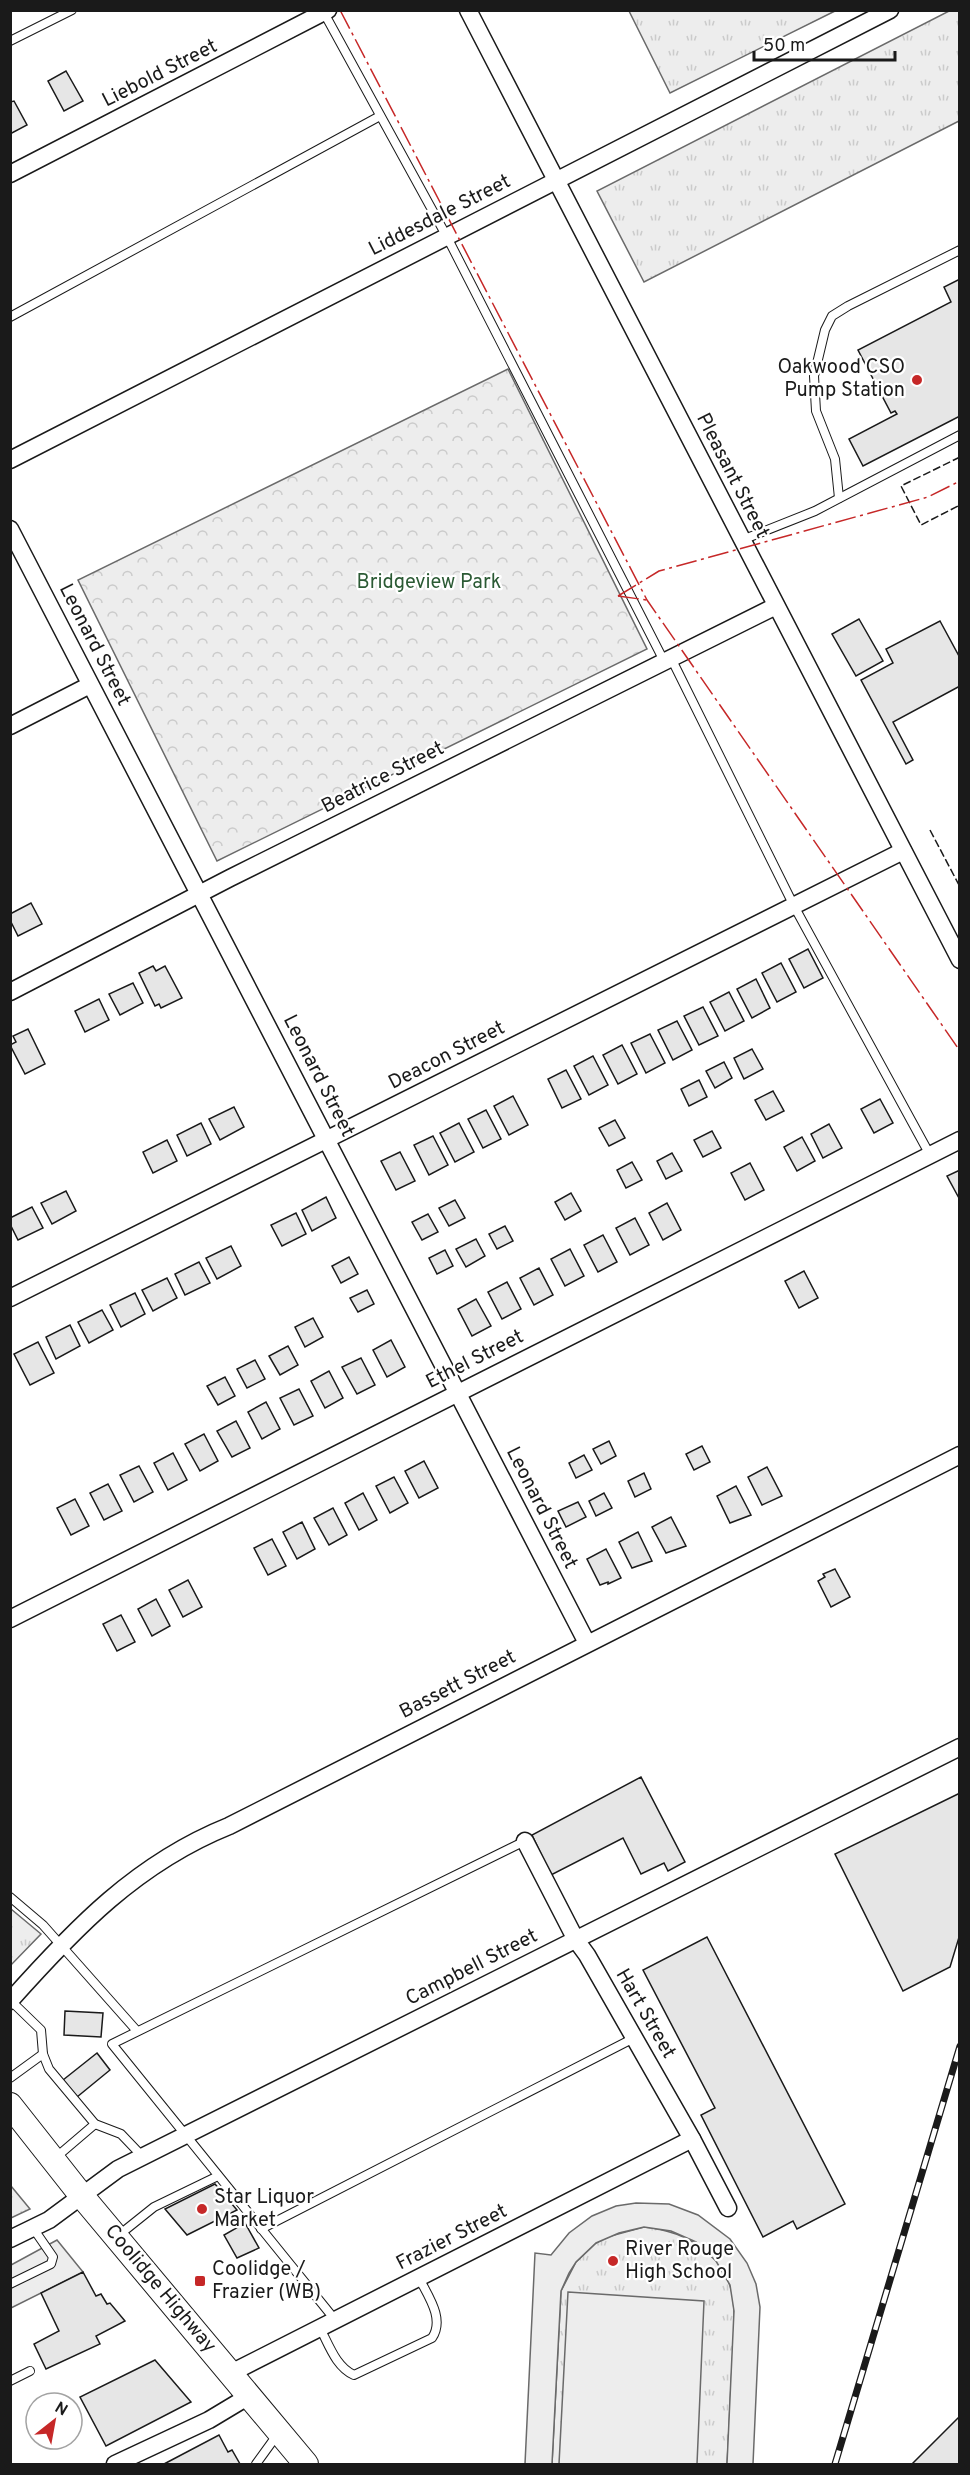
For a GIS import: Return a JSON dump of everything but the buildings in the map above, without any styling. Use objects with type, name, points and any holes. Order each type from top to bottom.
[{"type":"main road","name":"Coolidge Highway","points":[[13,2108],[81,2195],[306,2464]]},
{"type":"street","name":"Pleasant Street","points":[[468,10],[960,960]]},
{"type":"street","name":"Liddesdale Street","points":[[10,460],[890,10]]},
{"type":"street","name":"Liebold Street","points":[[10,174],[325,11]]},
{"type":"street","name":"Leonard Street","points":[[10,529],[587,1643]]},
{"type":"street","name":"Beatrice Street","points":[[10,992],[776,606]]},
{"type":"street","points":[[10,726],[90,685]]},
{"type":"street","name":"Deacon Street","points":[[10,1298],[903,851]]},
{"type":"street","name":"Ethel Street","points":[[10,1619],[960,1140]]},
{"type":"street","name":"Bassett Street","points":[[11,2001],[60,1945],[118,1893],[152,1867],[194,1840],[229,1826],[960,1455]]},
{"type":"street","name":"Campbell Street","points":[[10,2239],[49,2220],[118,2169],[960,1747]]},
{"type":"street","name":"Hart Street","points":[[525,1841],[576,1940],[587,1955],[692,2139],[728,2208]]},
{"type":"street","name":"Frazier Street","points":[[231,2373],[692,2139]]},
{"type":"street","points":[[114,2464],[209,2420],[249,2396]]},
{"type":"lane","points":[[10,41],[72,10]]},
{"type":"lane","points":[[325,11],[447,237],[794,906],[930,1155]]},
{"type":"lane","points":[[10,317],[380,116]]},
{"type":"lane","points":[[839,498],[836,459],[816,411],[814,376],[825,330],[832,316],[848,306],[960,250]]},
{"type":"lane","points":[[742,540],[815,512],[960,435]]},
{"type":"lane","points":[[336,2320],[112,2044],[525,1841]]},
{"type":"lane","points":[[10,1897],[42,1925],[137,2031]]},
{"type":"lane","points":[[11,2001],[41,2030],[44,2054],[49,2068],[95,2124],[120,2134],[143,2157]]},
{"type":"lane","points":[[261,2229],[634,2038]]},
{"type":"lane","points":[[10,2078],[44,2054]]},
{"type":"lane","points":[[54,2160],[95,2124]]},
{"type":"lane","points":[[117,2237],[154,2207],[218,2176]]},
{"type":"lane","points":[[10,2284],[51,2264],[53,2257],[33,2228]]},
{"type":"lane","points":[[320,2328],[338,2363],[345,2371],[354,2374],[432,2338],[438,2325],[437,2317],[419,2278]]},
{"type":"lane","points":[[10,2381],[30,2371]]},
{"type":"lane","points":[[256,2464],[279,2432]]},
{"type":"green space","points":[[951,10],[959,11],[959,121],[644,282],[597,191]]},
{"type":"green space","points":[[629,11],[835,11],[670,93]]},
{"type":"green space","name":"Bridgeview Park","points":[[508,369],[647,649],[217,861],[78,580]]},
{"type":"green space","points":[[11,1909],[41,1934],[11,1965]]},
{"type":"green space","points":[[11,2186],[30,2209],[10,2218]]},
{"type":"green space","points":[[644,2227],[674,2234],[702,2248],[713,2257],[729,2283],[733,2299],[734,2325],[727,2464],[552,2464],[561,2291],[576,2262],[596,2243],[607,2237]]},
{"type":"shaded area","points":[[636,2203],[669,2204],[698,2215],[730,2239],[747,2263],[756,2284],[760,2307],[753,2464],[727,2464],[734,2311],[730,2285],[716,2261],[696,2242],[671,2231],[644,2227],[619,2233],[596,2243],[576,2262],[569,2273],[561,2291],[552,2464],[525,2464],[535,2253],[551,2255],[569,2233],[592,2216],[616,2206]]},
{"type":"shaded area","points":[[57,2240],[83,2272],[11,2308],[11,2265]]},
{"type":"shaded area","points":[[568,2292],[704,2301],[697,2464],[559,2464]]},
{"type":"railway","points":[[835,2464],[960,2046]]},
{"type":"fence","points":[[960,457],[901,486],[921,525],[960,505]]},
{"type":"fence","points":[[930,830],[960,887]]},
{"type":"power","points":[[340,10],[647,600],[960,1051]]},
{"type":"power","points":[[618,596],[659,571],[928,497],[960,481]]},
{"type":"power","points":[[618,596],[647,600]]},
{"type":"place","name":"Oakwood CSO Pump Station","points":[[917,380]]},
{"type":"place","name":"Star Liquor Market","points":[[202,2209]]},
{"type":"place","name":"River Rouge High School","points":[[613,2261]]},
{"type":"place","name":"Coolidge / Frazier (WB)","points":[[200,2281]]}]
